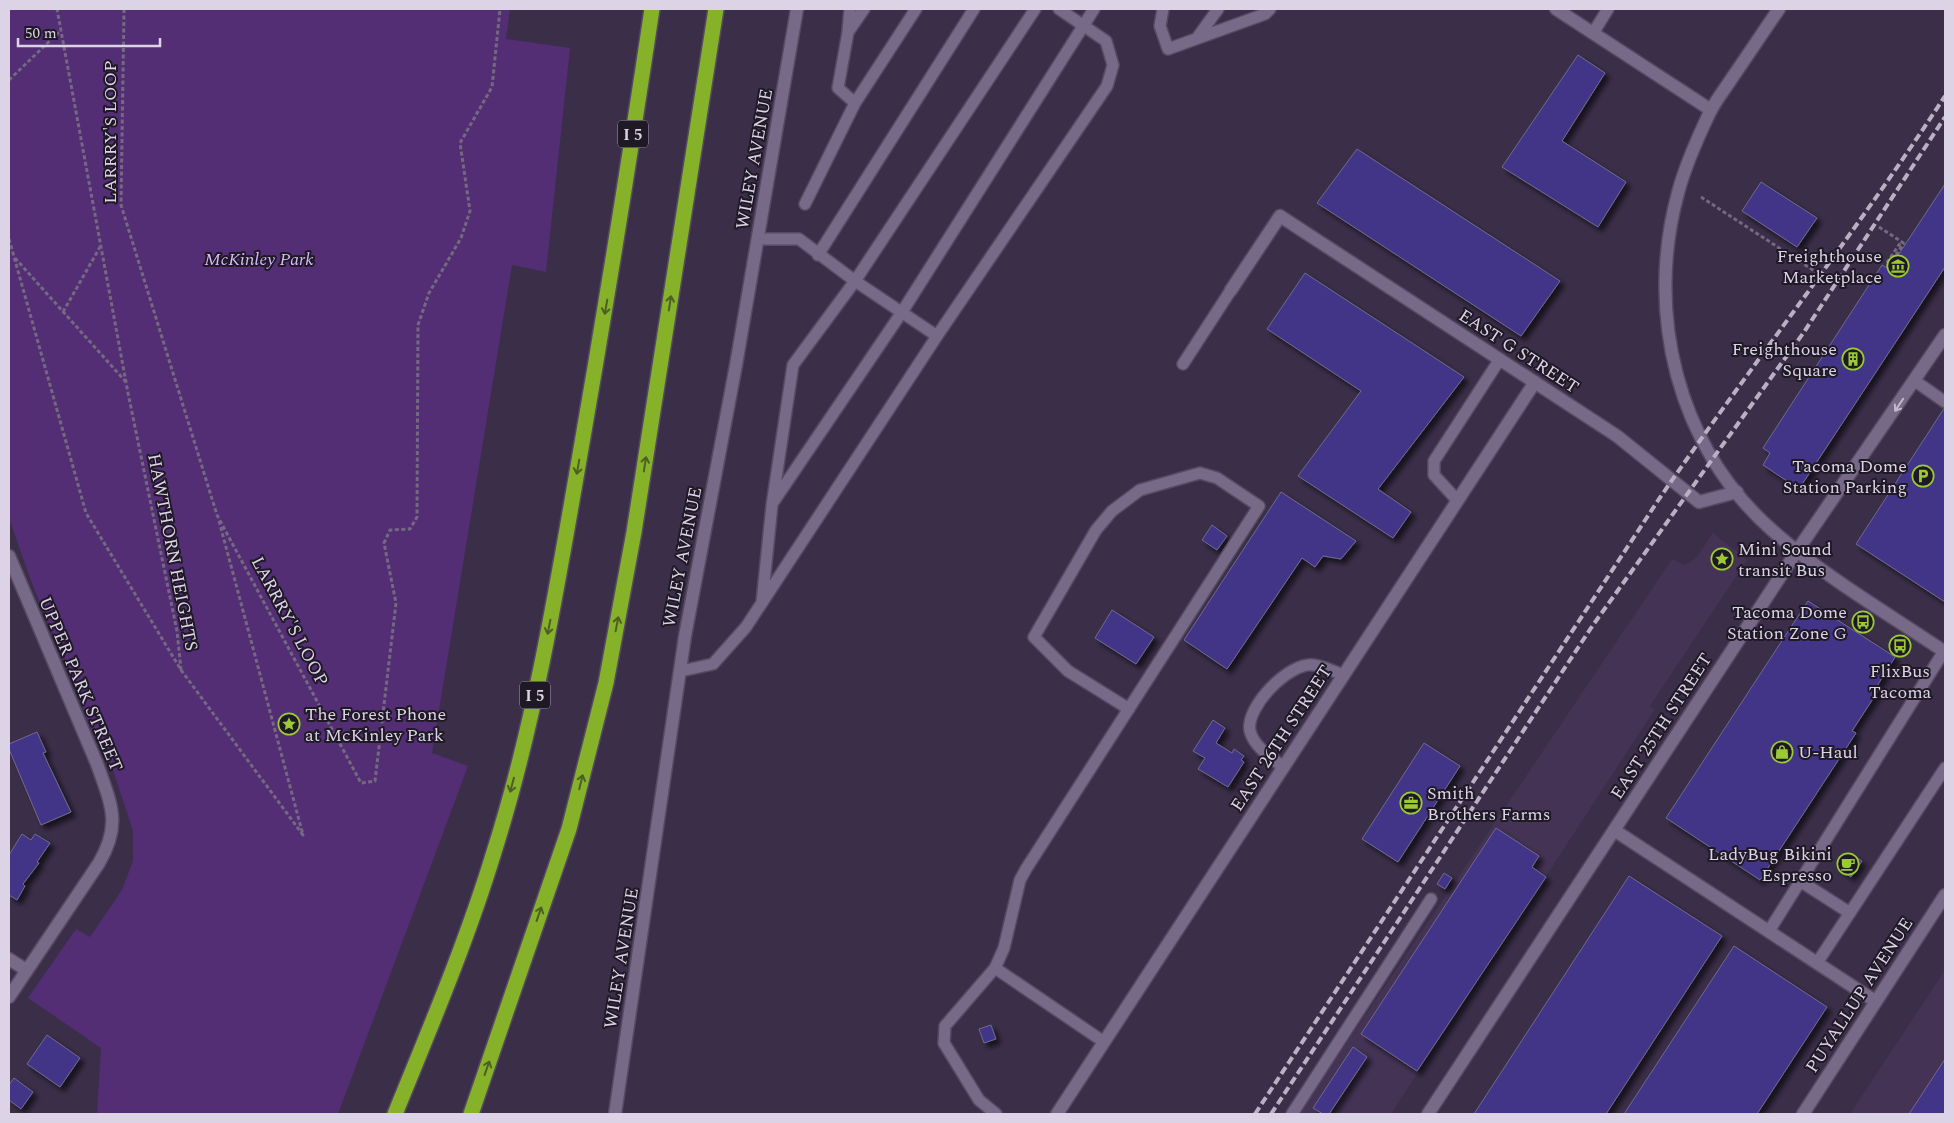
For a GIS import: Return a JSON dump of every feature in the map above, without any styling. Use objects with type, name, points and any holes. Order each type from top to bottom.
[{"type":"highway","name":"I 5","points":[[614,259],[645,9]]},
{"type":"highway","name":"I 5","points":[[395,1114],[451,976],[495,851],[534,698],[565,544],[614,259],[652,9]]},
{"type":"highway","points":[[471,1114],[568,829],[606,683],[634,532],[716,9]]},
{"type":"street","name":"WILEY AVENUE","points":[[615,1114],[680,671],[758,239],[797,9]]},
{"type":"street","points":[[1556,9],[1711,110]]},
{"type":"street","points":[[1779,9],[1711,110],[1678,192],[1668,238],[1664,285],[1666,318],[1678,385],[1716,465],[1737,492],[1772,530],[1823,571],[1945,652]]},
{"type":"street","name":"EAST G STREET","points":[[1231,290],[1280,216],[1617,436],[1699,502],[1737,492]]},
{"type":"street","name":"EAST 25TH STREET","points":[[1428,1114],[1797,550],[1915,382],[1945,335]]},
{"type":"street","name":"EAST 26TH STREET","points":[[1057,1114],[1534,382]]},
{"type":"street","name":"UPPER PARK STREET","points":[[9,556],[97,764],[108,794],[114,827],[110,845],[99,863],[26,970]]},
{"type":"street","points":[[1614,830],[1875,1001]]},
{"type":"street","name":"PUYALLUP AVENUE","points":[[1803,1114],[1945,894]]},
{"type":"street","points":[[9,959],[26,970],[9,997]]},
{"type":"lane","points":[[850,9],[838,88],[855,103]]},
{"type":"lane","points":[[848,32],[864,9]]},
{"type":"lane","points":[[806,204],[855,103],[916,9]]},
{"type":"lane","points":[[818,255],[974,9]]},
{"type":"lane","points":[[762,604],[772,504],[793,365],[855,281],[1035,9]]},
{"type":"lane","points":[[680,671],[713,664],[746,627],[937,336],[1108,86],[1113,65],[1106,41],[1059,9]]},
{"type":"lane","points":[[772,504],[902,312],[1094,9]]},
{"type":"lane","points":[[1163,9],[1160,26],[1168,49],[1265,14],[1270,9]]},
{"type":"lane","points":[[1197,38],[1218,9]]},
{"type":"lane","points":[[1592,33],[1608,9]]},
{"type":"lane","points":[[758,239],[799,239],[818,255],[937,336]]},
{"type":"lane","points":[[1182,364],[1231,290]]},
{"type":"lane","points":[[1457,500],[1434,476],[1434,461],[1500,359]]},
{"type":"lane","points":[[1915,382],[1945,402]]},
{"type":"lane","points":[[996,1114],[979,1100],[944,1043],[945,1026],[995,968],[1004,948],[1020,880],[1026,869],[1259,506],[1217,478],[1200,473],[1140,490],[1112,511],[1096,530],[1034,637],[1068,671],[1128,709]]},
{"type":"lane","points":[[1769,931],[1945,652]]},
{"type":"lane","points":[[1283,767],[1256,744],[1250,730],[1252,714],[1274,683],[1293,671],[1313,664],[1344,675]]},
{"type":"lane","points":[[1817,963],[1945,768]]},
{"type":"lane","points":[[1800,881],[1850,913]]},
{"type":"lane","points":[[1292,1114],[1431,899]]},
{"type":"lane","points":[[995,968],[1104,1042]]},
{"type":"path","name":"HAWTHORN HEIGHTS","points":[[57,9],[126,383],[177,630],[181,670]]},
{"type":"path","name":"LARRRY'S LOOP","points":[[124,9],[121,205],[217,515],[361,783],[375,781],[396,603],[384,543],[390,530],[410,529],[417,517],[418,325],[429,293],[461,238],[470,211],[460,143],[492,86],[500,9]]},
{"type":"path","points":[[9,80],[60,32]]},
{"type":"path","points":[[1701,197],[1816,272]]},
{"type":"path","points":[[1879,226],[1904,243],[1886,264],[1890,266]]},
{"type":"path","name":"HAWTHORN HEIGHTS","points":[[9,239],[86,512],[181,670]]},
{"type":"path","points":[[63,312],[101,247]]},
{"type":"path","points":[[14,257],[126,383]]},
{"type":"path","points":[[181,670],[303,835],[217,515]]},
{"type":"shaded area","points":[[1713,533],[1747,560],[1650,706],[1655,709],[1391,1114],[1299,1114],[1672,559],[1685,565],[1696,558]]},
{"type":"shaded area","points":[[1945,970],[1945,1114],[1850,1114]]},
{"type":"green space","name":"McKinley Park","points":[[9,9],[510,9],[506,39],[570,48],[546,272],[512,265],[432,753],[468,766],[338,1114],[97,1114],[101,1048],[28,998],[76,929],[90,937],[122,890],[133,861],[133,831],[112,767],[94,736],[30,578],[9,518]]},
{"type":"building","points":[[1578,55],[1605,73],[1562,141],[1626,182],[1598,227],[1502,167]]},
{"type":"building","points":[[1357,149],[1560,281],[1521,336],[1317,203]]},
{"type":"building","points":[[1761,182],[1817,218],[1797,247],[1742,211]]},
{"type":"building","name":"Freighthouse Square","points":[[1945,184],[1945,267],[1799,489],[1763,465],[1770,453],[1763,448],[1882,265],[1889,269]]},
{"type":"building","points":[[1305,273],[1464,377],[1378,489],[1411,512],[1393,538],[1298,476],[1361,391],[1267,329]]},
{"type":"building","name":"Tacoma Dome Station Parking","points":[[1945,407],[1945,602],[1856,544]]},
{"type":"building","points":[[1281,492],[1356,541],[1341,559],[1323,556],[1315,567],[1302,558],[1227,669],[1184,640]]},
{"type":"building","points":[[1212,525],[1227,536],[1217,550],[1202,540]]},
{"type":"building","points":[[1808,601],[1895,657],[1877,686],[1880,688],[1852,731],[1856,733],[1760,880],[1666,818]]},
{"type":"building","points":[[1112,610],[1154,637],[1136,664],[1095,638]]},
{"type":"building","points":[[1213,720],[1225,728],[1216,743],[1232,753],[1234,749],[1244,756],[1241,760],[1244,762],[1228,787],[1198,769],[1205,758],[1193,751]]},
{"type":"building","points":[[37,732],[46,752],[43,753],[71,812],[41,825],[9,749],[9,744]]},
{"type":"building","name":"Smith Brothers Farms","points":[[1424,743],[1460,766],[1398,862],[1362,839]]},
{"type":"building","points":[[1496,828],[1539,856],[1532,867],[1546,877],[1417,1071],[1361,1034]]},
{"type":"building","points":[[22,834],[31,840],[35,834],[50,843],[37,862],[39,863],[23,884],[25,886],[17,900],[9,895],[9,855]]},
{"type":"building","points":[[1849,853],[1862,861],[1851,877],[1839,869]]},
{"type":"building","points":[[1444,873],[1452,878],[1445,889],[1437,884]]},
{"type":"building","points":[[1629,876],[1722,936],[1606,1114],[1474,1114]]},
{"type":"building","points":[[1734,946],[1827,1007],[1757,1114],[1624,1114]]},
{"type":"building","points":[[991,1025],[996,1039],[984,1043],[979,1029]]},
{"type":"building","points":[[47,1035],[80,1058],[60,1087],[27,1064]]},
{"type":"building","points":[[1353,1047],[1367,1057],[1329,1114],[1323,1114],[1313,1108]]},
{"type":"building","points":[[1945,1059],[1945,1114],[1909,1114]]},
{"type":"building","points":[[14,1078],[33,1092],[21,1109],[9,1100],[9,1085]]},
{"type":"railway","points":[[1255,1114],[1659,499],[1839,249],[1945,96]]},
{"type":"railway","points":[[1271,1114],[1593,625],[1804,332],[1945,117]]},
{"type":"place","name":"Freighthouse Marketplace","points":[[1898,266]]},
{"type":"place","name":"Freighthouse Square","points":[[1853,359]]},
{"type":"place","name":"Tacoma Dome Station Parking","points":[[1923,476]]},
{"type":"place","name":"Mini Sound transit Bus","points":[[1722,559]]},
{"type":"place","name":"Tacoma Dome Station Zone G","points":[[1863,622]]},
{"type":"place","name":"FlixBus Tacoma","points":[[1900,646]]},
{"type":"place","name":"The Forest Phone at McKinley Park","points":[[289,724]]},
{"type":"place","name":"U-Haul","points":[[1782,752]]},
{"type":"place","name":"Smith Brothers Farms","points":[[1411,803]]},
{"type":"place","name":"LadyBug Bikini Espresso","points":[[1848,864]]}]
